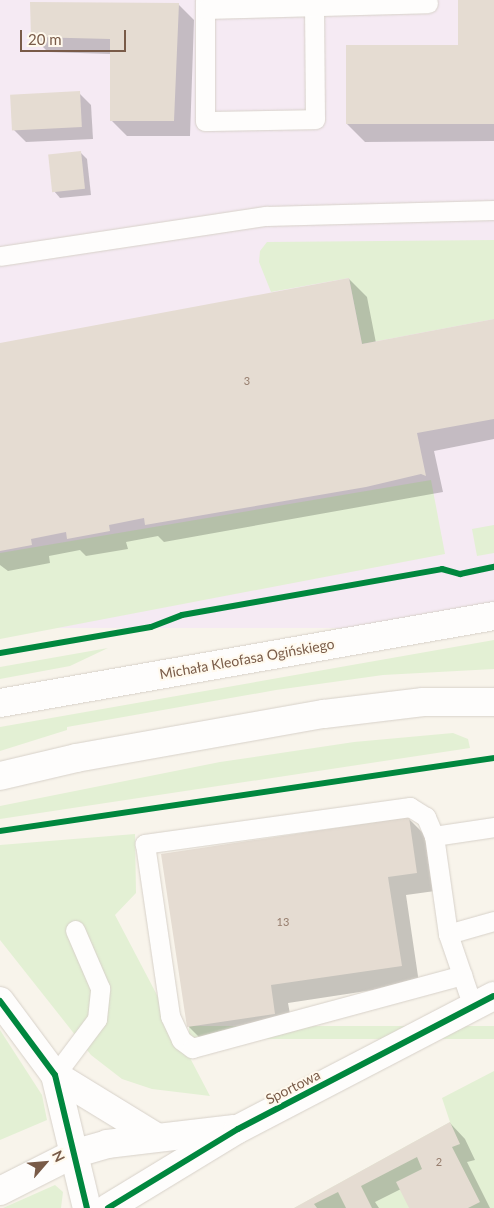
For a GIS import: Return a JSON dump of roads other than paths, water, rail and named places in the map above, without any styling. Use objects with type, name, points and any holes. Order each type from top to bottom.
[{"type":"street","name":"Michała Kleofasa Ogińskiego","points":[[0,703],[494,616]]},
{"type":"street","points":[[0,776],[76,758],[324,714],[423,702],[494,702]]},
{"type":"street","points":[[0,1001],[55,1075],[156,1137]]},
{"type":"street","name":"Sportowa","points":[[108,1208],[238,1128],[483,1002]]},
{"type":"street","points":[[55,1075],[87,1208]]},
{"type":"street","points":[[0,1191],[73,1154],[156,1137],[238,1128]]},
{"type":"lane","points":[[314,3],[315,119],[205,122],[205,5],[314,3],[428,3]]},
{"type":"lane","points":[[0,256],[266,216],[494,210]]},
{"type":"lane","points":[[462,975],[192,1048],[182,1040],[170,1016],[145,844],[410,808],[426,817],[434,836],[448,934],[462,975],[483,1002]]},
{"type":"lane","points":[[434,836],[494,827]]},
{"type":"lane","points":[[448,934],[494,921]]},
{"type":"lane","points":[[55,1075],[97,1018],[100,988],[75,930]]}]
